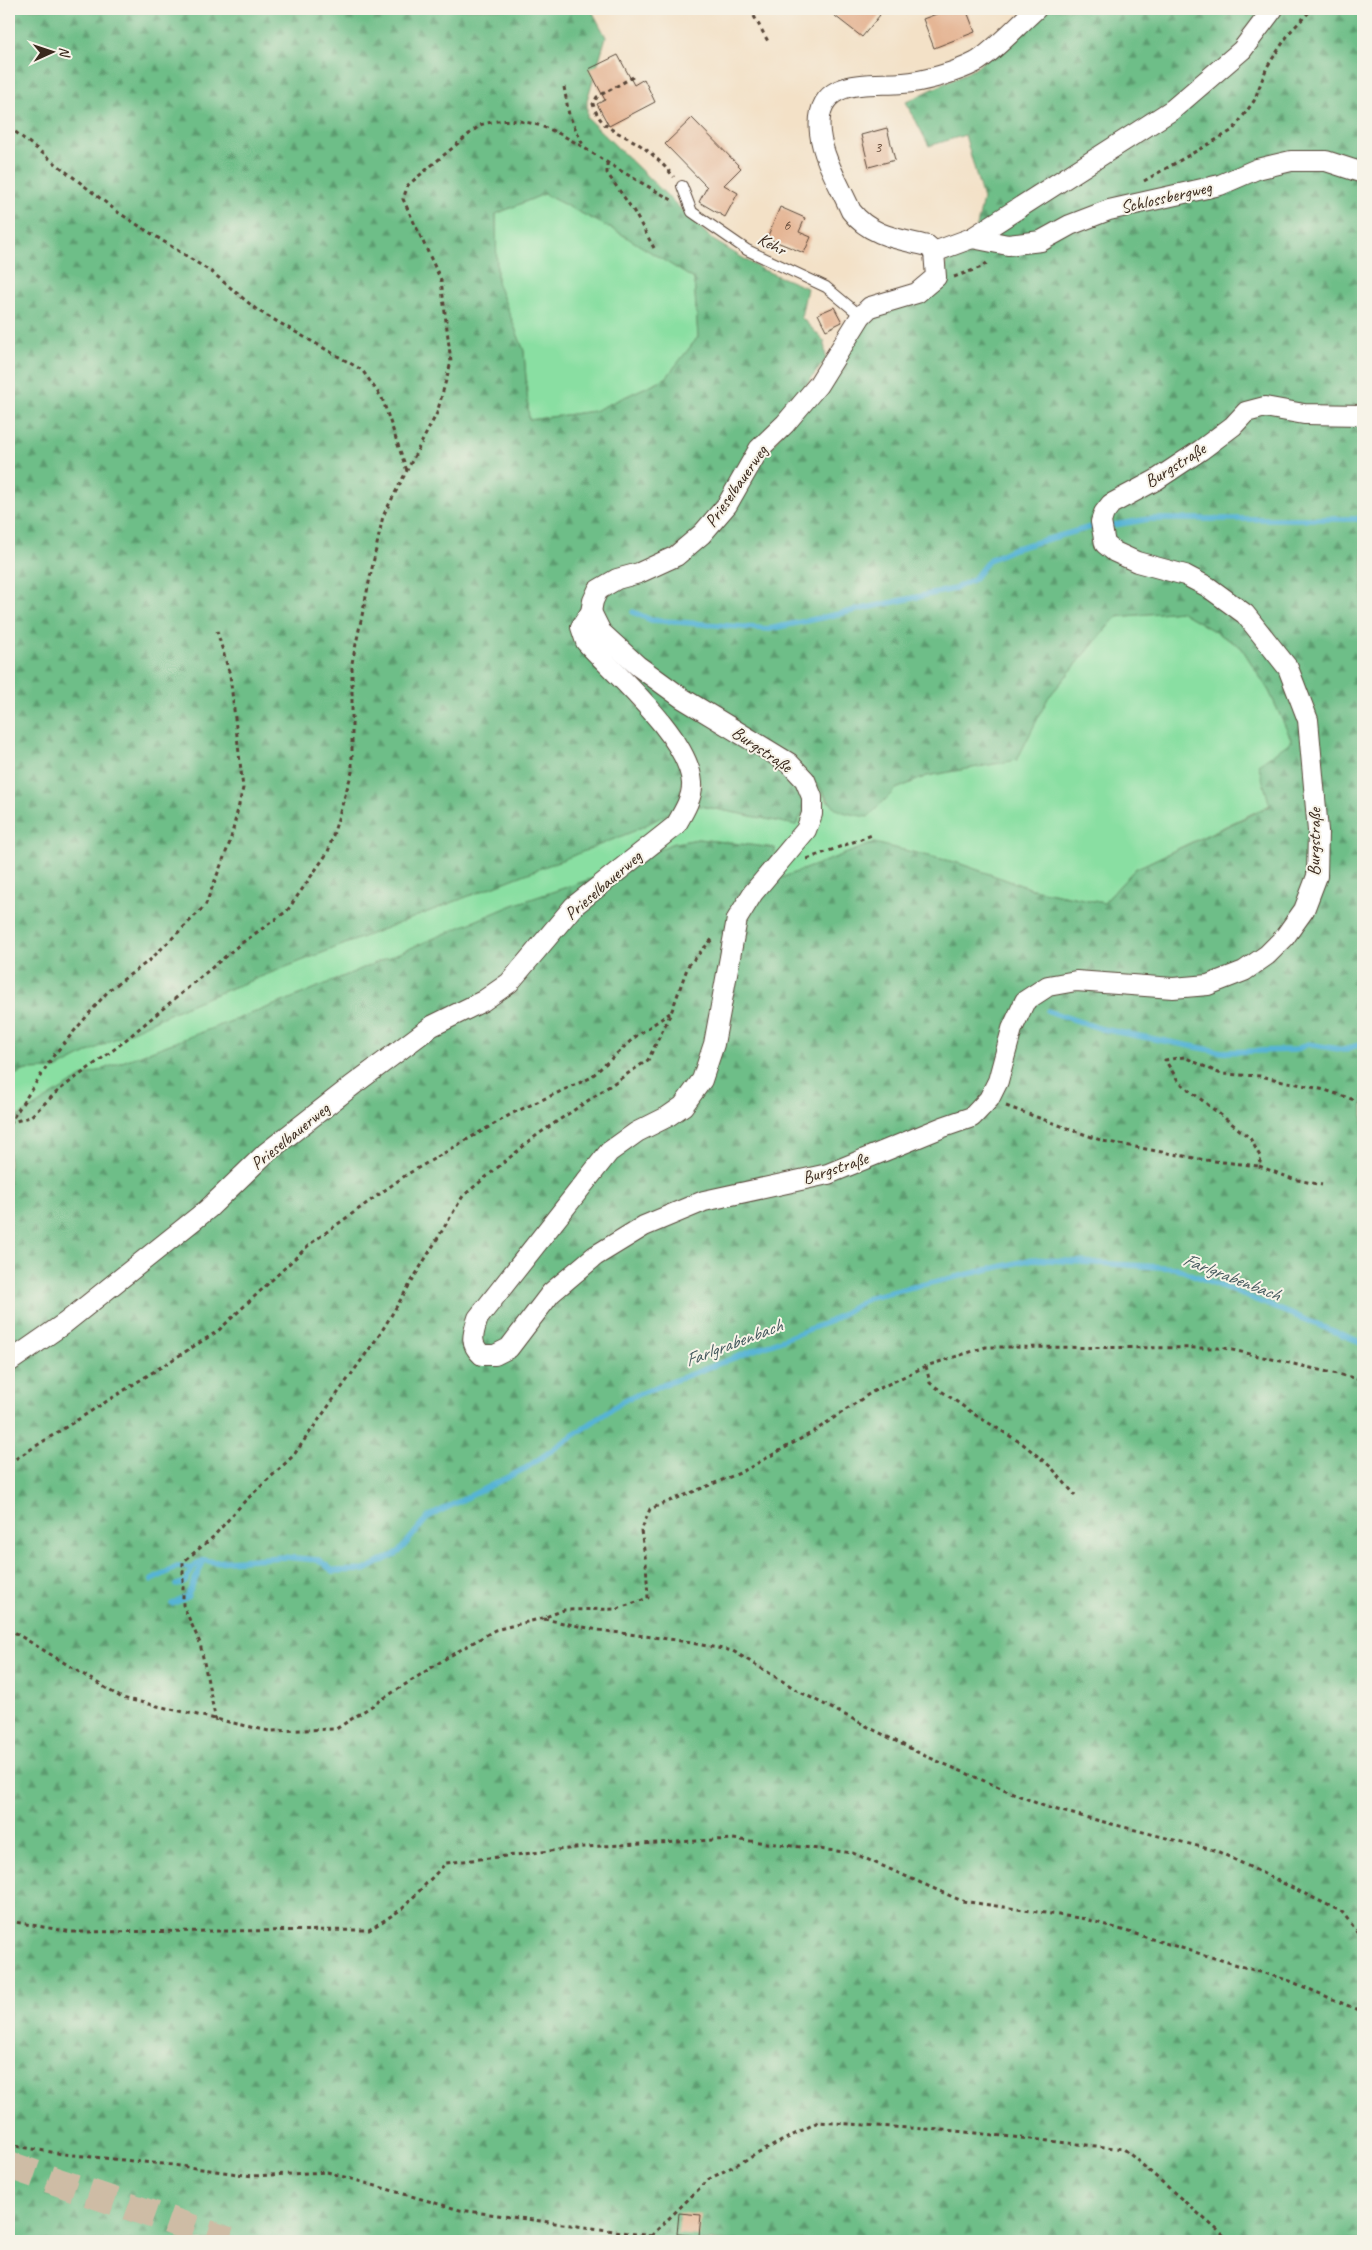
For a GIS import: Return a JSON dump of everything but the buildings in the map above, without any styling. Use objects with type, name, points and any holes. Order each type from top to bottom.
[{"type":"street","points":[[861,316],[870,307],[917,293],[936,277],[934,252],[928,246],[878,233],[857,219],[851,211],[824,151],[820,133],[822,111],[833,94],[841,88],[865,83],[902,83],[926,80],[976,62],[1036,9]]},
{"type":"street","points":[[934,252],[972,238],[1172,110],[1242,50],[1273,9]]},
{"type":"street","name":"Schlossbergweg","points":[[972,238],[1008,246],[1040,242],[1070,225],[1109,210],[1220,185],[1256,169],[1282,163],[1326,161],[1363,173]]},
{"type":"street","name":"Prieselbauerweg","points":[[9,1362],[65,1323],[208,1210],[266,1153],[361,1079],[432,1026],[483,1001],[509,983],[574,906],[676,825],[686,809],[693,785],[689,762],[661,722],[586,642],[581,627],[591,612],[598,590],[617,579],[639,573],[676,556],[702,534],[727,505],[759,449],[785,424],[818,385],[861,316]]},
{"type":"street","name":"Burgstraße","points":[[591,612],[601,632],[638,666],[682,698],[789,763],[805,780],[812,797],[812,814],[806,830],[753,894],[737,919],[714,1044],[702,1080],[683,1106],[667,1117],[636,1132],[609,1152],[478,1318],[472,1337],[474,1348],[482,1355],[495,1355],[509,1348],[551,1293],[595,1256],[644,1226],[704,1201],[828,1174],[943,1126],[972,1117],[989,1099],[998,1081],[1012,1029],[1025,1001],[1048,986],[1076,981],[1173,988],[1208,985],[1244,971],[1267,955],[1284,938],[1304,910],[1317,876],[1318,831],[1308,720],[1288,668],[1246,614],[1208,587],[1185,575],[1137,562],[1115,552],[1105,544],[1101,522],[1104,513],[1111,504],[1156,480],[1201,450],[1233,426],[1246,412],[1265,407],[1304,414],[1363,415]]},
{"type":"lane","points":[[682,186],[692,212]]},
{"type":"lane","name":"Kehr","points":[[692,212],[747,250],[826,288],[861,316]]},
{"type":"path","points":[[750,9],[768,43]]},
{"type":"path","points":[[1140,182],[1149,179],[1234,130],[1254,101],[1267,67],[1290,32],[1312,9]]},
{"type":"path","points":[[633,77],[597,97],[593,104],[596,113],[604,126],[639,144],[657,159],[682,186]]},
{"type":"path","points":[[564,87],[569,115],[583,146]]},
{"type":"path","points":[[9,1124],[30,1117],[59,1090],[116,1048],[239,945],[287,910],[328,852],[352,772],[352,663],[383,516],[438,413],[451,362],[442,280],[403,199],[408,185],[480,125],[494,120],[515,119],[560,132],[692,212]]},
{"type":"path","points":[[9,127],[119,213],[213,273],[257,310],[362,370],[382,398],[407,471]]},
{"type":"path","points":[[607,162],[607,173],[633,210],[654,248]]},
{"type":"path","points":[[936,277],[952,278],[982,267],[1008,246]]},
{"type":"path","points":[[9,1124],[54,1055],[109,990],[150,960],[205,906],[230,842],[243,788],[230,675],[216,631]]},
{"type":"path","points":[[804,860],[872,835]]},
{"type":"path","points":[[216,1721],[200,1643],[183,1605],[182,1562],[212,1538],[244,1502],[293,1456],[380,1334],[463,1196],[537,1135],[648,1060],[671,1013],[688,966],[722,928],[737,919]]},
{"type":"path","points":[[9,1463],[218,1331],[310,1244],[406,1175],[513,1113],[590,1078],[635,1037],[671,1013]]},
{"type":"path","points":[[1259,1166],[1262,1158],[1250,1138],[1179,1082],[1165,1060],[1184,1057],[1221,1074],[1260,1076],[1325,1090],[1363,1103]]},
{"type":"path","points":[[989,1099],[1103,1141],[1205,1160],[1259,1166],[1293,1179],[1322,1185]]},
{"type":"path","points":[[9,1627],[17,1634],[122,1698],[269,1732],[336,1729],[448,1657],[495,1630],[543,1618],[564,1610],[617,1609],[648,1598],[646,1562],[641,1531],[650,1509],[740,1473],[813,1432],[872,1392],[926,1366],[986,1347],[1224,1348],[1363,1380]]},
{"type":"path","points":[[926,1366],[930,1383],[974,1414],[1024,1444],[1051,1467],[1075,1495]]},
{"type":"path","points":[[543,1618],[598,1630],[676,1640],[733,1650],[802,1693],[923,1756],[1019,1796],[1046,1807],[1217,1851],[1342,1912],[1363,1939]]},
{"type":"path","points":[[9,1921],[72,1932],[369,1930],[402,1909],[446,1863],[584,1847],[733,1839],[853,1853],[962,1901],[1086,1919],[1290,1982],[1363,2012]]},
{"type":"path","points":[[651,2236],[709,2179],[818,2122],[956,2131],[1124,2149],[1230,2241]]},
{"type":"path","points":[[9,2145],[63,2154],[173,2165],[252,2176],[327,2172],[460,2210],[651,2236],[660,2241]]},
{"type":"green space","points":[[9,9],[591,9],[606,37],[587,100],[587,118],[713,240],[761,269],[807,288],[801,317],[824,341],[826,359],[700,527],[673,551],[591,592],[638,706],[683,763],[681,807],[634,831],[572,856],[193,1003],[108,1042],[56,1069],[26,1070],[9,1077]],"holes":[[[544,194],[618,232],[694,279],[698,337],[666,378],[594,411],[529,420],[524,351],[497,282],[496,214]]]},
{"type":"green space","points":[[1040,9],[1363,9],[1363,2241],[9,2241],[9,1122],[82,1077],[285,1001],[513,905],[606,874],[671,844],[698,839],[775,848],[773,881],[874,843],[958,863],[1032,889],[1104,903],[1135,869],[1270,806],[1258,764],[1292,741],[1269,691],[1241,647],[1180,611],[1116,617],[1048,698],[1017,760],[927,776],[896,789],[868,817],[849,814],[837,809],[828,800],[818,784],[796,825],[696,805],[701,785],[593,636],[601,601],[613,587],[653,575],[772,446],[861,329],[881,310],[942,288],[948,252],[973,244],[983,199],[965,135],[929,146],[906,102],[976,68]]},
{"type":"green space","points":[[544,194],[618,232],[694,279],[698,337],[666,378],[594,411],[529,420],[524,351],[497,282],[496,214]]},
{"type":"green space","points":[[1180,611],[1241,647],[1269,691],[1292,741],[1270,805],[1135,869],[1104,903],[1032,889],[958,863],[874,843],[773,881],[775,848],[698,839],[671,844],[606,874],[513,905],[285,1001],[82,1077],[9,1122],[9,1077],[26,1070],[56,1069],[108,1042],[193,1003],[572,856],[634,831],[681,807],[696,805],[796,825],[818,784],[827,801],[868,817],[896,789],[927,776],[1016,760],[1048,698],[1116,617]]},
{"type":"waterway","points":[[1114,525],[1149,519],[1363,519]]},
{"type":"waterway","points":[[633,612],[651,620],[769,629],[954,589],[974,579],[989,560],[1013,549],[1091,527]]},
{"type":"waterway","points":[[1048,1011],[1102,1029],[1222,1052],[1295,1050],[1308,1044],[1344,1050],[1363,1043]]},
{"type":"waterway","name":"Farlgrabenbach","points":[[152,1580],[177,1567],[193,1567],[204,1560],[214,1562],[283,1557],[319,1560],[333,1571],[365,1570],[399,1552],[428,1517],[526,1468],[626,1399],[831,1321],[870,1297],[1033,1259],[1176,1268],[1363,1343]]},
{"type":"waterway","points":[[172,1604],[187,1597],[204,1560]]},
{"type":"waterway","points":[[176,1585],[185,1582],[193,1567]]},
{"type":"tunnel","points":[[9,2165],[229,2241]]}]
